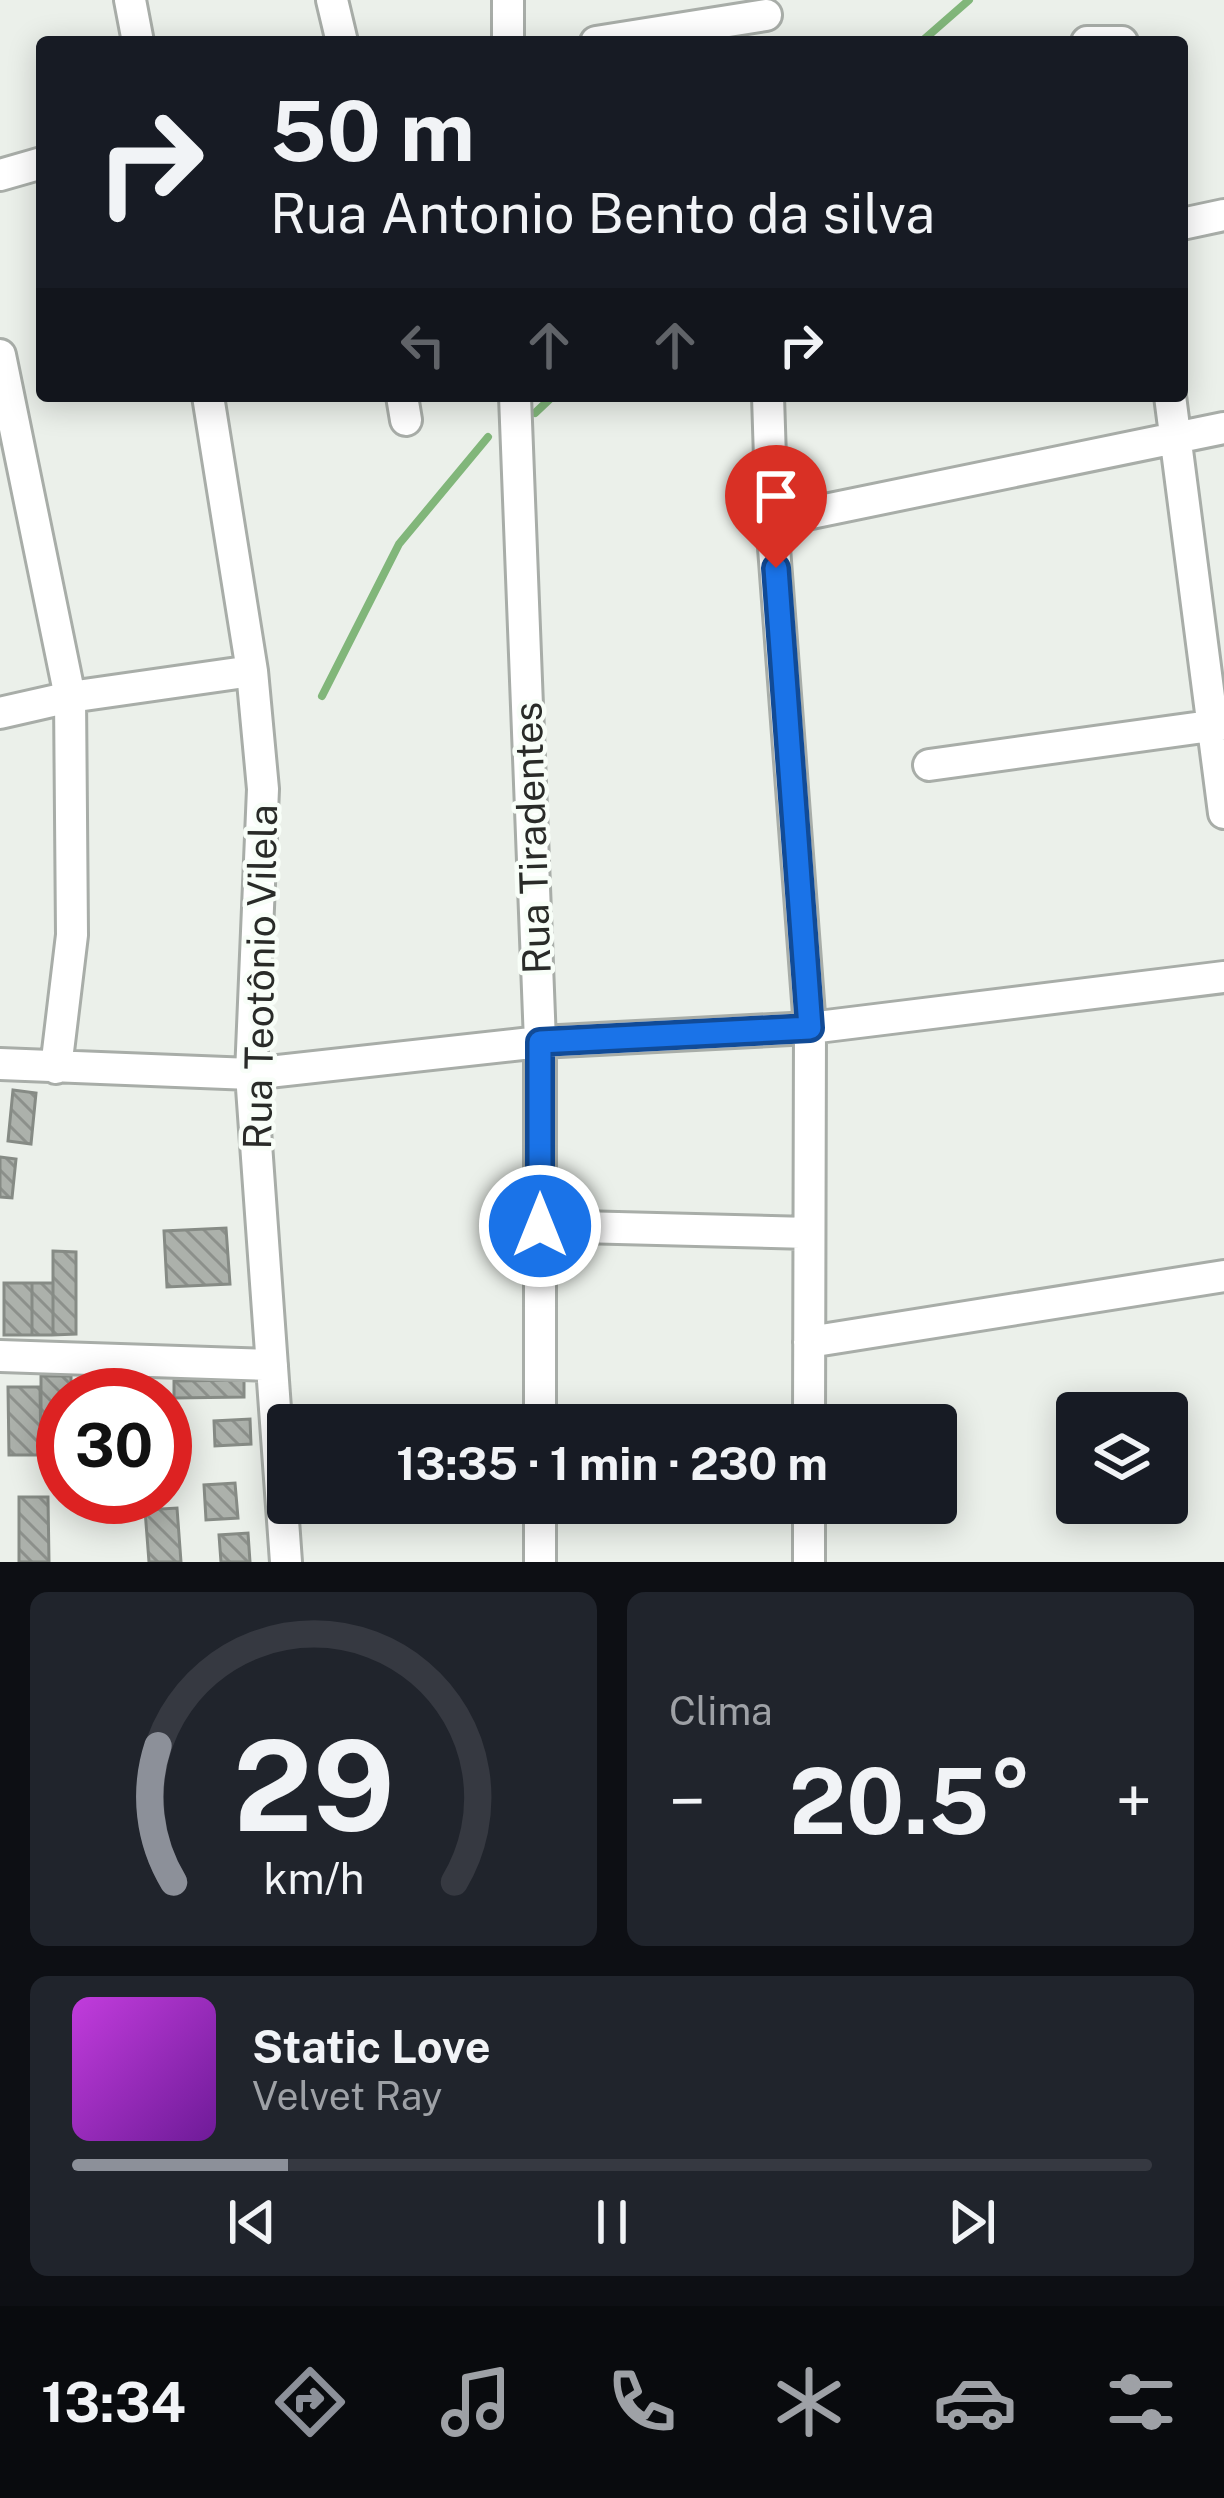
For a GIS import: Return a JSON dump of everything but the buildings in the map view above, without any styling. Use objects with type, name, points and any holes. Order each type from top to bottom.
[{"type":"street","points":[[130,0],[137,36]]},
{"type":"street","points":[[332,0],[341,36]]},
{"type":"street","points":[[508,0],[508,36]]},
{"type":"street","points":[[640,36],[766,19]]},
{"type":"street","points":[[0,175],[36,165]]},
{"type":"street","points":[[1188,223],[1224,215]]},
{"type":"street","points":[[0,355],[70,697],[73,935],[56,1067]]},
{"type":"street","name":"Rua Teotônio Vilela","points":[[209,402],[252,671],[263,789],[251,1074],[286,1562]]},
{"type":"street","name":"Rua Tiradentes","points":[[514,402],[540,1042],[540,1404]]},
{"type":"street","points":[[768,402],[772,521],[810,1028],[809,1404]]},
{"type":"street","points":[[1171,402],[1219,725],[1224,813]]},
{"type":"street","points":[[772,521],[1224,428]]},
{"type":"street","points":[[0,713],[70,697],[252,671]]},
{"type":"street","points":[[929,765],[1219,725]]},
{"type":"street","points":[[0,1064],[251,1074],[540,1042],[810,1028],[1224,977]]},
{"type":"street","points":[[540,1226],[809,1233]]},
{"type":"street","points":[[809,1342],[1224,1276]]},
{"type":"street","points":[[0,1356],[272,1365]]},
{"type":"street","points":[[540,1524],[540,1562]]},
{"type":"street","points":[[809,1524],[809,1562]]},
{"type":"waterway","points":[[928,36],[969,0]]},
{"type":"waterway","points":[[535,413],[547,402]]},
{"type":"waterway","points":[[322,696],[399,544],[488,437]]},
{"type":"route","points":[[540,1226],[540,1042],[810,1028],[776,568]]}]
